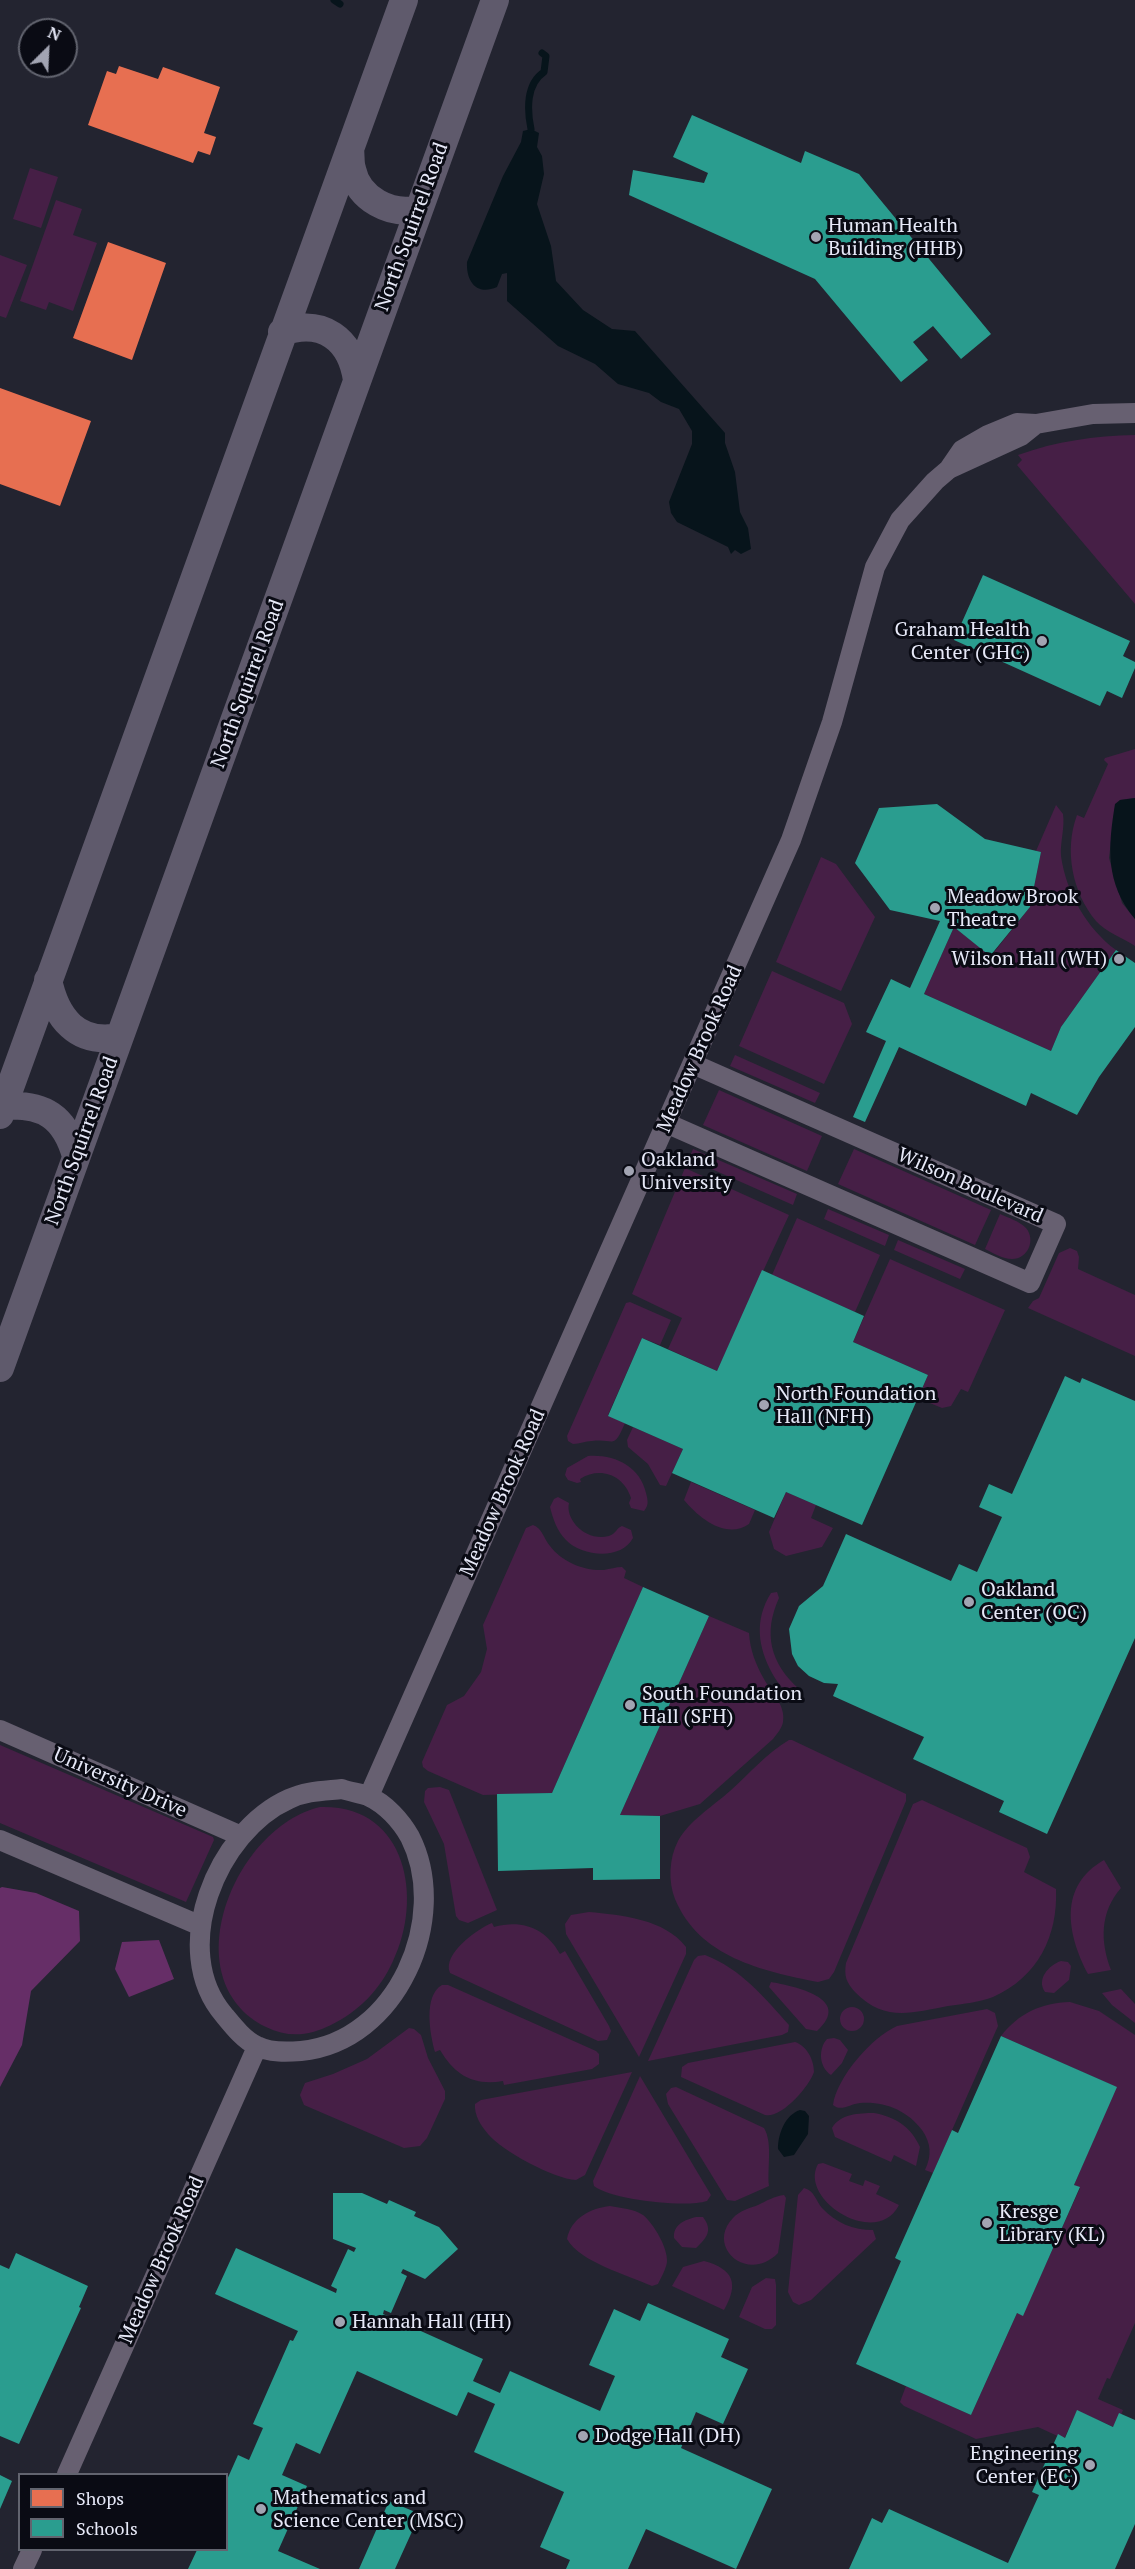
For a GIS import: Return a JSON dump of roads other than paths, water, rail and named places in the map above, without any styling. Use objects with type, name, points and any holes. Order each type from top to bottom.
[{"type":"main road","points":[[2,1111],[404,0]]},
{"type":"main road","name":"North Squirrel Road","points":[[0,1368],[495,0]]},
{"type":"main road","points":[[350,149],[352,170],[358,184],[368,196],[393,210],[406,212],[419,209]]},
{"type":"main road","points":[[282,332],[296,327],[310,327],[322,330],[336,338],[347,348],[354,362],[357,380]]},
{"type":"main road","points":[[48,980],[57,1008],[75,1030],[96,1038],[119,1037]]},
{"type":"main road","points":[[2,1111],[28,1106],[41,1109],[54,1116],[72,1141],[76,1156]]},
{"type":"street","name":"Meadow Brook Road","points":[[369,1796],[743,952],[804,807],[832,722],[875,567],[892,532],[922,493],[949,469],[1021,436],[1036,424],[1093,414],[1135,413]]},
{"type":"street","name":"Wilson Boulevard","points":[[666,1123],[1030,1283],[1056,1224],[693,1064]]},
{"type":"street","name":"University Drive","points":[[0,1730],[240,1836]]},
{"type":"street","points":[[342,1790],[369,1796],[387,1807],[405,1829],[418,1853],[425,1907],[420,1934],[411,1961],[399,1985],[383,2008],[362,2026],[338,2041],[312,2050],[285,2053],[257,2047],[234,2028],[219,2010],[208,1987],[202,1960],[201,1926],[214,1879],[240,1836],[264,1814],[288,1799],[314,1791],[342,1790]]},
{"type":"street","points":[[0,1840],[201,1926]]},
{"type":"street","name":"Meadow Brook Road","points":[[68,2473],[257,2047]]},
{"type":"street","points":[[23,2569],[32,2551]]},
{"type":"waterway","points":[[334,0],[340,4]]},
{"type":"waterway","points":[[531,129],[529,98],[534,83],[544,72],[546,56],[542,53]]},
{"type":"place","name":"Human Health Building (HHB)","points":[[816,237]]},
{"type":"place","name":"Graham Health Center (GHC)","points":[[1042,641]]},
{"type":"place","name":"Meadow Brook Theatre","points":[[935,908]]},
{"type":"place","name":"Wilson Hall (WH)","points":[[1119,959]]},
{"type":"place","name":"Oakland University","points":[[629,1171]]},
{"type":"place","name":"North Foundation Hall (NFH)","points":[[764,1405]]},
{"type":"place","name":"Oakland Center (OC)","points":[[969,1602]]},
{"type":"place","name":"South Foundation Hall (SFH)","points":[[630,1705]]},
{"type":"place","name":"Kresge Library (KL)","points":[[987,2223]]},
{"type":"place","name":"Hannah Hall (HH)","points":[[340,2322]]},
{"type":"place","name":"Dodge Hall (DH)","points":[[583,2436]]},
{"type":"place","name":"Engineering Center (EC)","points":[[1090,2465]]},
{"type":"place","name":"Mathematics and Science Center (MSC)","points":[[261,2509]]}]
